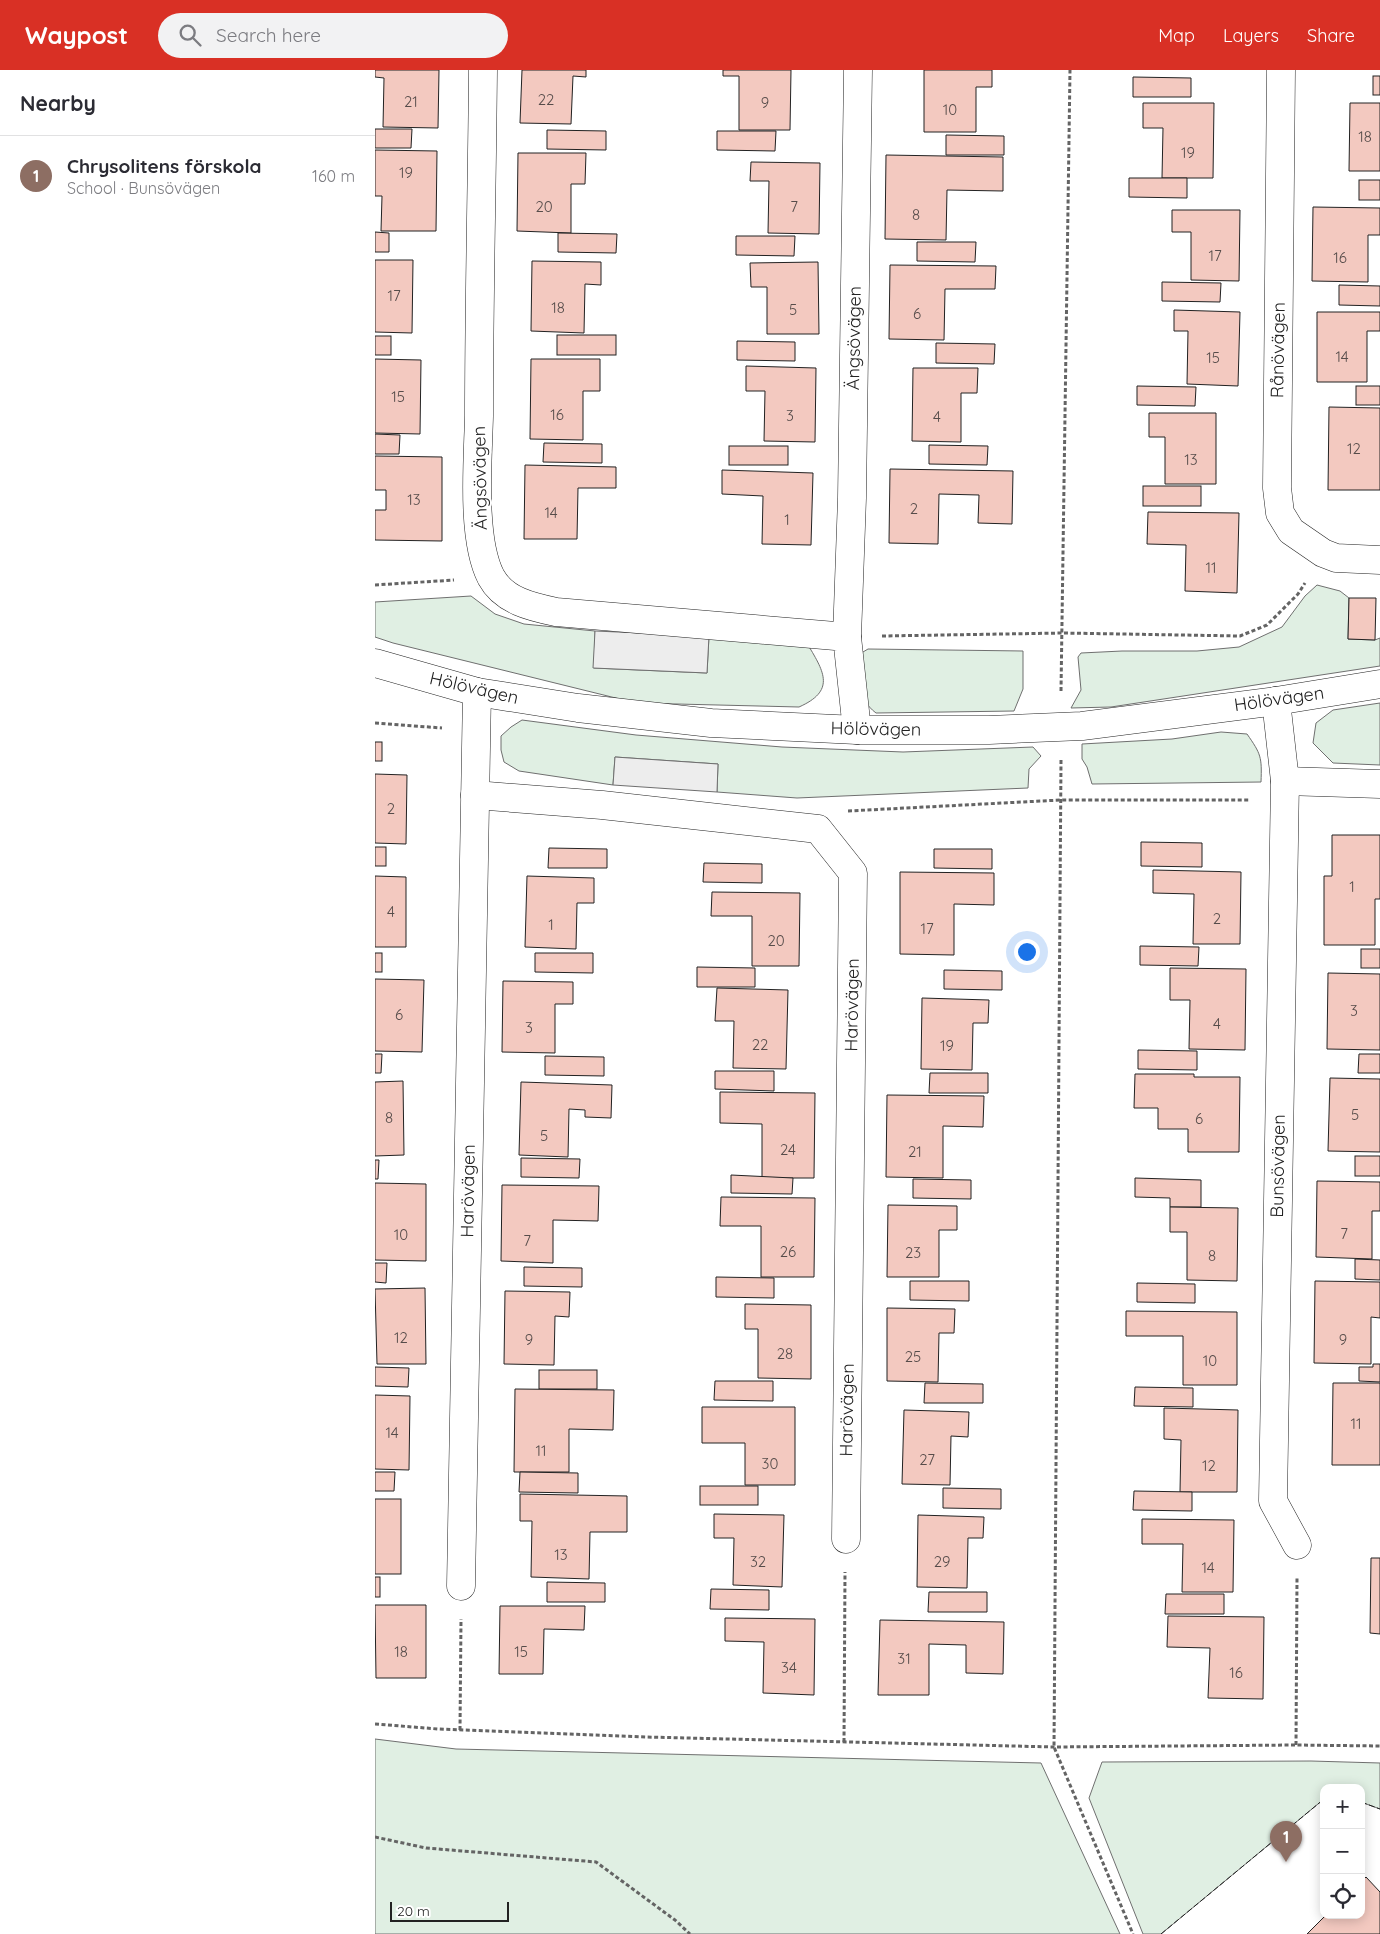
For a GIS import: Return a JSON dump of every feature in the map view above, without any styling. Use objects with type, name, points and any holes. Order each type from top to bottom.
[{"type":"street","name":"Ängsövägen","points":[[483,70],[478,526],[484,556],[492,578],[507,595],[525,605],[556,612],[847,637]]},
{"type":"street","name":"Ängsövägen","points":[[857,730],[847,637],[852,498],[858,70]]},
{"type":"street","name":"Rånövägen","points":[[1281,70],[1277,488],[1280,513],[1291,531],[1323,553],[1336,558],[1380,560]]},
{"type":"street","name":"Hölövägen","points":[[375,663],[477,692],[578,708],[711,723],[857,730],[989,730],[1083,726],[1276,701],[1380,684]]},
{"type":"street","name":"Harövägen","points":[[461,1586],[477,692]]},
{"type":"street","name":"Bunsövägen","points":[[1276,701],[1284,790],[1273,1502],[1297,1545]]},
{"type":"street","points":[[1284,790],[1380,784]]},
{"type":"street","points":[[475,795],[601,805],[818,829]]},
{"type":"street","name":"Harövägen","points":[[818,829],[853,873],[845,1539]]},
{"type":"path","points":[[1061,691],[1070,70]]},
{"type":"path","points":[[847,637],[1063,633],[1240,636],[1267,625],[1299,594],[1323,553]]},
{"type":"path","points":[[375,585],[492,578]]},
{"type":"path","points":[[375,723],[476,730]]},
{"type":"path","points":[[1061,755],[1055,1747],[1133,1934]]},
{"type":"path","points":[[818,829],[845,812],[1284,790]]},
{"type":"path","points":[[843,1742],[845,1539]]},
{"type":"path","points":[[1297,1545],[1297,1745]]},
{"type":"path","points":[[460,1730],[461,1586]]},
{"type":"path","points":[[375,1724],[460,1730],[1055,1747],[1380,1746]]},
{"type":"path","points":[[375,1837],[426,1848],[596,1862],[675,1920],[690,1934]]},
{"type":"green space","points":[[1317,585],[1340,591],[1349,598],[1348,639],[1375,640],[1380,638],[1380,666],[1111,707],[1071,708],[1081,690],[1078,657],[1081,653],[1197,651],[1239,647],[1282,627],[1305,596]]},
{"type":"green space","points":[[471,596],[495,614],[524,624],[595,631],[594,668],[707,673],[709,636],[808,645],[822,673],[822,688],[810,701],[799,707],[636,703],[375,637],[375,602]]},
{"type":"green space","points":[[868,649],[1023,651],[1023,689],[1014,711],[876,713],[865,701],[859,679],[858,655]]},
{"type":"green space","points":[[1380,703],[1380,765],[1333,763],[1313,743],[1316,723],[1333,710]]},
{"type":"green space","points":[[522,720],[636,735],[782,747],[903,752],[1033,747],[1041,756],[1029,769],[1028,788],[797,798],[717,792],[718,764],[615,757],[613,785],[519,771],[504,762],[501,750],[501,736]]},
{"type":"green space","points":[[1221,732],[1247,734],[1260,756],[1261,782],[1092,784],[1087,767],[1082,759],[1082,744],[1172,739]]},
{"type":"green space","points":[[375,1739],[456,1749],[1041,1763],[1120,1934],[375,1934]]},
{"type":"green space","points":[[1311,1761],[1380,1763],[1380,1809],[1365,1803],[1365,1784],[1320,1784],[1320,1802],[1161,1934],[1143,1934],[1089,1798],[1102,1762]]},
{"type":"shaded area","points":[[595,631],[709,636],[707,673],[593,668]]},
{"type":"shaded area","points":[[615,757],[718,764],[717,792],[613,785]]},
{"type":"building","points":[[375,70],[439,70],[438,128],[383,127],[384,78],[375,77]]},
{"type":"building","points":[[522,70],[586,70],[586,77],[573,76],[571,124],[520,123]]},
{"type":"building","points":[[723,70],[791,70],[790,130],[739,130],[739,76],[723,76]]},
{"type":"building","points":[[924,70],[992,70],[992,87],[976,87],[976,132],[924,132]]},
{"type":"building","points":[[1373,76],[1380,76],[1380,95],[1373,95]]},
{"type":"building","points":[[1133,77],[1191,78],[1191,97],[1133,97]]},
{"type":"building","points":[[1143,103],[1214,103],[1213,178],[1162,178],[1163,128],[1143,128]]},
{"type":"building","points":[[1350,103],[1380,103],[1380,171],[1349,171]]},
{"type":"building","points":[[375,129],[412,129],[411,148],[375,148]]},
{"type":"building","points":[[547,130],[606,131],[606,150],[547,149]]},
{"type":"building","points":[[717,131],[776,131],[775,151],[717,150]]},
{"type":"building","points":[[946,135],[1004,136],[1004,155],[946,155]]},
{"type":"building","points":[[375,150],[437,151],[436,231],[381,231],[382,196],[375,196]]},
{"type":"building","points":[[518,153],[586,153],[585,184],[571,184],[571,233],[517,231]]},
{"type":"building","points":[[886,155],[1003,157],[1003,191],[947,190],[946,240],[885,239]]},
{"type":"building","points":[[751,162],[820,163],[819,234],[768,233],[769,181],[750,181]]},
{"type":"building","points":[[1129,178],[1187,178],[1187,198],[1129,197]]},
{"type":"building","points":[[1359,180],[1380,180],[1380,200],[1359,200]]},
{"type":"building","points":[[1313,207],[1380,208],[1380,235],[1368,235],[1368,282],[1312,281]]},
{"type":"building","points":[[1172,210],[1240,210],[1239,281],[1191,280],[1191,232],[1172,232]]},
{"type":"building","points":[[375,232],[389,233],[389,252],[375,252]]},
{"type":"building","points":[[558,233],[617,234],[616,253],[558,252]]},
{"type":"building","points":[[736,236],[795,236],[794,256],[736,255]]},
{"type":"building","points":[[917,242],[976,242],[975,262],[917,261]]},
{"type":"building","points":[[375,260],[413,260],[412,333],[375,332]]},
{"type":"building","points":[[532,261],[601,262],[601,285],[585,284],[584,333],[531,331]]},
{"type":"building","points":[[818,262],[819,334],[767,334],[767,287],[751,287],[750,263]]},
{"type":"building","points":[[890,265],[996,266],[995,289],[945,289],[944,340],[889,339]]},
{"type":"building","points":[[1162,282],[1221,283],[1220,302],[1162,301]]},
{"type":"building","points":[[1339,285],[1380,286],[1380,306],[1339,305]]},
{"type":"building","points":[[1174,310],[1240,312],[1238,386],[1187,384],[1188,331],[1174,331]]},
{"type":"building","points":[[1317,312],[1380,312],[1380,331],[1367,331],[1367,382],[1317,382]]},
{"type":"building","points":[[557,335],[616,335],[616,355],[557,355]]},
{"type":"building","points":[[375,336],[391,336],[391,355],[375,355]]},
{"type":"building","points":[[737,341],[795,342],[795,361],[737,360]]},
{"type":"building","points":[[936,343],[995,344],[994,364],[936,363]]},
{"type":"building","points":[[375,359],[421,360],[420,434],[375,433]]},
{"type":"building","points":[[531,359],[600,359],[600,391],[583,391],[583,440],[530,439]]},
{"type":"building","points":[[746,366],[816,368],[815,442],[764,441],[765,391],[746,391]]},
{"type":"building","points":[[913,368],[978,368],[977,393],[961,393],[961,442],[912,441]]},
{"type":"building","points":[[1137,386],[1196,387],[1195,406],[1137,405]]},
{"type":"building","points":[[1356,386],[1380,386],[1380,405],[1356,405]]},
{"type":"building","points":[[1329,407],[1380,408],[1380,490],[1328,490]]},
{"type":"building","points":[[1149,413],[1216,413],[1216,484],[1165,484],[1165,437],[1149,437]]},
{"type":"building","points":[[375,434],[400,435],[399,454],[375,454]]},
{"type":"building","points":[[544,443],[602,444],[602,463],[543,462]]},
{"type":"building","points":[[929,445],[988,446],[987,465],[929,464]]},
{"type":"building","points":[[729,446],[788,446],[788,465],[729,465]]},
{"type":"building","points":[[375,456],[442,457],[442,541],[375,540],[375,510],[386,510],[386,490],[375,490]]},
{"type":"building","points":[[525,465],[616,467],[616,488],[578,488],[577,539],[524,539]]},
{"type":"building","points":[[890,469],[1013,471],[1012,524],[978,523],[979,495],[939,494],[938,544],[889,543]]},
{"type":"building","points":[[722,470],[813,473],[811,545],[762,544],[763,496],[722,494]]},
{"type":"building","points":[[1143,486],[1201,486],[1201,506],[1143,506]]},
{"type":"building","points":[[1148,512],[1239,513],[1237,593],[1185,591],[1186,545],[1147,544]]},
{"type":"building","points":[[1349,598],[1376,598],[1375,640],[1348,639]]},
{"type":"building","points":[[375,742],[382,742],[382,761],[375,761]]},
{"type":"building","points":[[375,774],[407,775],[406,844],[375,843]]},
{"type":"building","points":[[1332,835],[1380,835],[1380,899],[1375,899],[1375,945],[1324,945],[1324,876],[1332,876]]},
{"type":"building","points":[[1141,842],[1202,843],[1202,867],[1141,866]]},
{"type":"building","points":[[375,847],[386,847],[386,866],[375,866]]},
{"type":"building","points":[[549,848],[607,849],[607,868],[548,868]]},
{"type":"building","points":[[934,849],[992,849],[992,869],[934,868]]},
{"type":"building","points":[[704,863],[762,864],[762,883],[703,882]]},
{"type":"building","points":[[1153,870],[1241,872],[1240,944],[1193,944],[1194,894],[1153,893]]},
{"type":"building","points":[[900,872],[994,873],[994,905],[954,904],[954,955],[900,954]]},
{"type":"building","points":[[375,876],[406,877],[406,947],[375,947]]},
{"type":"building","points":[[527,876],[594,878],[594,903],[577,903],[576,949],[525,947]]},
{"type":"building","points":[[712,892],[800,893],[799,966],[752,966],[752,916],[711,916]]},
{"type":"building","points":[[1140,946],[1199,947],[1198,966],[1140,965]]},
{"type":"building","points":[[1361,949],[1380,949],[1380,968],[1361,968]]},
{"type":"building","points":[[375,953],[382,953],[382,972],[375,972]]},
{"type":"building","points":[[535,953],[593,953],[593,973],[535,972]]},
{"type":"building","points":[[697,967],[755,968],[755,987],[697,987]]},
{"type":"building","points":[[1170,968],[1246,969],[1245,1050],[1189,1049],[1190,1000],[1170,1000]]},
{"type":"building","points":[[944,970],[1002,971],[1002,990],[944,989]]},
{"type":"building","points":[[1328,973],[1380,974],[1380,1050],[1327,1049]]},
{"type":"building","points":[[375,979],[424,980],[422,1052],[375,1051]]},
{"type":"building","points":[[503,981],[573,982],[573,1004],[555,1004],[555,1053],[502,1052]]},
{"type":"building","points":[[717,988],[788,990],[786,1069],[733,1068],[734,1021],[715,1021]]},
{"type":"building","points":[[922,998],[989,1000],[988,1023],[973,1023],[972,1070],[921,1069]]},
{"type":"building","points":[[1138,1050],[1197,1051],[1197,1070],[1138,1069]]},
{"type":"building","points":[[375,1054],[382,1054],[381,1073],[375,1073]]},
{"type":"building","points":[[1359,1054],[1380,1054],[1380,1073],[1358,1073]]},
{"type":"building","points":[[545,1056],[604,1057],[604,1076],[545,1075]]},
{"type":"building","points":[[715,1071],[774,1071],[774,1091],[715,1089]]},
{"type":"building","points":[[930,1073],[988,1073],[988,1093],[929,1093]]},
{"type":"building","points":[[1135,1074],[1194,1074],[1194,1077],[1240,1077],[1239,1152],[1188,1152],[1188,1129],[1158,1129],[1158,1108],[1134,1108]]},
{"type":"building","points":[[1330,1078],[1380,1079],[1380,1152],[1328,1151]]},
{"type":"building","points":[[403,1081],[404,1155],[375,1156],[375,1082]]},
{"type":"building","points":[[521,1082],[612,1085],[611,1118],[585,1117],[585,1110],[569,1109],[568,1157],[519,1155]]},
{"type":"building","points":[[720,1092],[815,1093],[814,1178],[762,1178],[762,1124],[720,1123]]},
{"type":"building","points":[[887,1095],[984,1096],[983,1127],[943,1126],[943,1178],[886,1177]]},
{"type":"building","points":[[1355,1156],[1380,1156],[1380,1176],[1355,1176]]},
{"type":"building","points":[[521,1158],[580,1159],[579,1178],[521,1177]]},
{"type":"building","points":[[375,1160],[379,1160],[378,1179],[375,1179]]},
{"type":"building","points":[[731,1175],[793,1178],[792,1194],[731,1193]]},
{"type":"building","points":[[1135,1178],[1201,1180],[1201,1207],[1170,1207],[1170,1198],[1135,1197]]},
{"type":"building","points":[[913,1179],[971,1180],[971,1199],[913,1198]]},
{"type":"building","points":[[1317,1181],[1380,1182],[1380,1211],[1372,1211],[1372,1259],[1316,1257]]},
{"type":"building","points":[[375,1183],[426,1184],[426,1261],[375,1260]]},
{"type":"building","points":[[502,1185],[599,1186],[598,1221],[553,1220],[553,1263],[501,1261]]},
{"type":"building","points":[[721,1197],[815,1198],[814,1277],[761,1277],[761,1226],[720,1226]]},
{"type":"building","points":[[888,1205],[957,1206],[957,1230],[939,1230],[939,1277],[887,1277]]},
{"type":"building","points":[[1170,1207],[1238,1208],[1237,1281],[1187,1280],[1187,1232],[1170,1232]]},
{"type":"building","points":[[1355,1259],[1380,1260],[1380,1280],[1355,1279]]},
{"type":"building","points":[[375,1263],[387,1263],[386,1283],[375,1282]]},
{"type":"building","points":[[524,1267],[582,1268],[582,1287],[524,1286]]},
{"type":"building","points":[[716,1277],[774,1278],[774,1298],[716,1297]]},
{"type":"building","points":[[910,1281],[969,1281],[969,1301],[910,1300]]},
{"type":"building","points":[[1315,1281],[1380,1282],[1380,1318],[1371,1317],[1371,1364],[1314,1363]]},
{"type":"building","points":[[1137,1283],[1195,1284],[1195,1303],[1137,1302]]},
{"type":"building","points":[[425,1288],[426,1364],[377,1364],[375,1289]]},
{"type":"building","points":[[505,1291],[570,1292],[569,1317],[555,1316],[554,1365],[504,1364]]},
{"type":"building","points":[[745,1304],[811,1305],[811,1379],[758,1378],[758,1329],[745,1329]]},
{"type":"building","points":[[887,1308],[955,1309],[954,1333],[939,1333],[938,1382],[887,1381]]},
{"type":"building","points":[[1126,1311],[1237,1312],[1237,1385],[1183,1385],[1183,1336],[1126,1336]]},
{"type":"building","points":[[1373,1364],[1380,1364],[1380,1382],[1359,1381],[1359,1367],[1373,1367]]},
{"type":"building","points":[[375,1367],[409,1368],[408,1387],[375,1386]]},
{"type":"building","points":[[539,1370],[597,1370],[597,1389],[539,1389]]},
{"type":"building","points":[[715,1381],[773,1381],[773,1401],[714,1400]]},
{"type":"building","points":[[925,1383],[983,1384],[983,1403],[924,1403]]},
{"type":"building","points":[[1333,1383],[1380,1383],[1380,1465],[1332,1465]]},
{"type":"building","points":[[1135,1387],[1193,1388],[1193,1407],[1134,1406]]},
{"type":"building","points":[[515,1389],[614,1390],[613,1430],[569,1429],[569,1472],[514,1472]]},
{"type":"building","points":[[375,1395],[410,1396],[409,1470],[375,1469]]},
{"type":"building","points":[[702,1407],[795,1407],[795,1485],[745,1485],[745,1443],[702,1443]]},
{"type":"building","points":[[1164,1408],[1238,1410],[1237,1492],[1180,1492],[1181,1440],[1164,1439]]},
{"type":"building","points":[[904,1410],[969,1412],[968,1437],[951,1436],[950,1485],[902,1484]]},
{"type":"building","points":[[375,1472],[395,1472],[394,1491],[375,1491]]},
{"type":"building","points":[[520,1472],[578,1473],[578,1493],[519,1492]]},
{"type":"building","points":[[700,1486],[758,1486],[758,1505],[700,1505]]},
{"type":"building","points":[[943,1488],[1001,1489],[1001,1509],[943,1508]]},
{"type":"building","points":[[1134,1491],[1192,1492],[1192,1511],[1133,1510]]},
{"type":"building","points":[[520,1494],[627,1496],[627,1532],[590,1532],[589,1579],[531,1577],[532,1521],[520,1521]]},
{"type":"building","points":[[375,1499],[401,1499],[401,1574],[375,1574]]},
{"type":"building","points":[[714,1514],[784,1515],[782,1587],[733,1585],[734,1538],[714,1538]]},
{"type":"building","points":[[918,1515],[984,1517],[983,1538],[968,1538],[967,1588],[917,1587]]},
{"type":"building","points":[[1142,1519],[1234,1520],[1233,1592],[1182,1592],[1183,1544],[1142,1544]]},
{"type":"building","points":[[1371,1558],[1380,1558],[1380,1634],[1370,1633]]},
{"type":"building","points":[[375,1577],[380,1577],[380,1597],[375,1597]]},
{"type":"building","points":[[547,1582],[605,1583],[605,1602],[547,1602]]},
{"type":"building","points":[[711,1589],[769,1590],[769,1610],[710,1609]]},
{"type":"building","points":[[929,1592],[987,1592],[987,1612],[928,1612]]},
{"type":"building","points":[[1166,1594],[1224,1594],[1224,1614],[1165,1614]]},
{"type":"building","points":[[375,1605],[426,1605],[426,1678],[376,1678]]},
{"type":"building","points":[[500,1606],[585,1606],[584,1630],[544,1629],[543,1674],[499,1674]]},
{"type":"building","points":[[1168,1616],[1264,1617],[1263,1699],[1208,1698],[1210,1648],[1167,1647]]},
{"type":"building","points":[[725,1618],[815,1619],[814,1695],[763,1693],[764,1642],[725,1641]]},
{"type":"building","points":[[880,1620],[1004,1622],[1003,1674],[966,1673],[966,1645],[929,1644],[929,1695],[878,1695]]},
{"type":"building","points":[[1365,1878],[1380,1892],[1380,1934],[1307,1934],[1322,1919],[1365,1919]]},
{"type":"fence","points":[[1161,1934],[1320,1802]]},
{"type":"fence","points":[[1365,1803],[1380,1809]]},
{"type":"place","name":"Chrysolitens förskola","points":[[1286,1862]]}]
